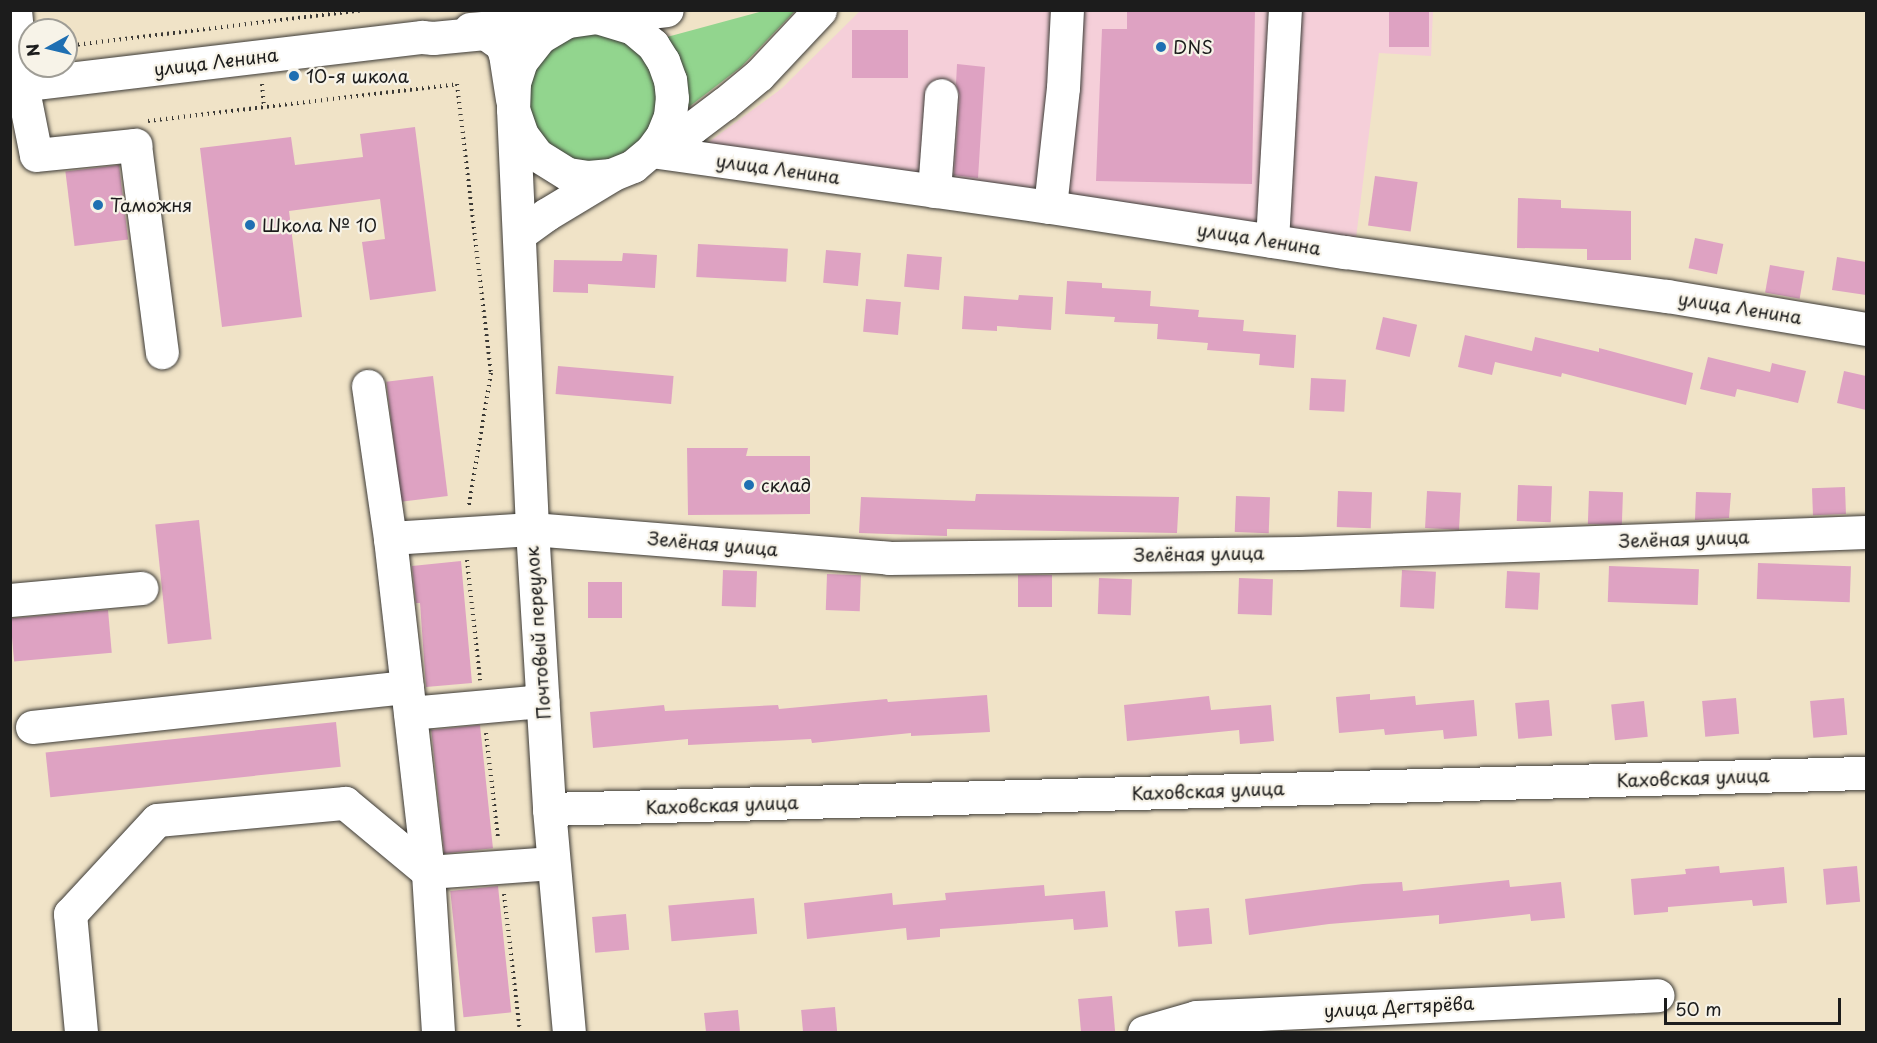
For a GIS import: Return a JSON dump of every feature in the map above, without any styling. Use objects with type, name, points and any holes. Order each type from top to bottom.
[{"type":"street","points":[[15,10],[16,85],[36,155],[135,145],[162,352]]},
{"type":"street","name":"улица Ленина","points":[[16,85],[428,26],[582,20],[667,10]]},
{"type":"street","points":[[521,233],[547,213],[611,175],[633,166],[651,151],[693,127],[759,75],[820,10]]},
{"type":"street","points":[[1050,207],[1063,88],[1067,10]]},
{"type":"street","points":[[1272,241],[1285,10]]},
{"type":"street","points":[[611,175],[588,177],[568,174],[551,166],[537,155],[522,135],[513,109],[514,83],[521,61],[540,37],[582,20],[633,28],[653,45],[663,61],[670,80],[670,116],[662,136],[651,151]]},
{"type":"street","name":"улица Ленина","points":[[428,26],[433,38],[485,33],[501,44],[505,54],[513,109]]},
{"type":"street","points":[[934,191],[941,95]]},
{"type":"street","name":"Почтовый переулок","points":[[513,109],[521,233],[532,529],[542,701],[553,862],[569,1032]]},
{"type":"street","name":"улица Ленина","points":[[651,151],[1667,296],[1866,329]]},
{"type":"street","points":[[368,386],[390,538],[428,872],[438,1032]]},
{"type":"street","name":"Зелёная улица","points":[[390,538],[532,529],[889,558],[1299,553],[1866,532]]},
{"type":"street","points":[[10,600],[141,588]]},
{"type":"street","points":[[32,727],[408,700],[542,701]]},
{"type":"street","name":"Каховская улица","points":[[549,809],[1866,773]]},
{"type":"street","points":[[81,1032],[70,914],[157,820],[345,803],[428,872],[553,862]]},
{"type":"street","name":"улица Дегтярёва","points":[[1144,1032],[1196,1017],[1657,995]]},
{"type":"path","points":[[78,45],[364,10]]},
{"type":"path","points":[[137,123],[458,84]]},
{"type":"shaded area","points":[[860,11],[1433,11],[1431,56],[1379,53],[1356,238],[698,150],[781,89]]},
{"type":"green space","points":[[763,11],[795,11],[741,67],[677,116],[667,37]]},
{"type":"green space","points":[[596,29],[630,40],[659,78],[654,133],[598,169],[545,151],[522,98],[546,46]]},
{"type":"building","points":[[1127,10],[1255,10],[1252,184],[1096,181],[1102,29],[1127,29]]},
{"type":"building","points":[[1389,10],[1429,10],[1429,47],[1389,47]]},
{"type":"building","points":[[852,30],[908,30],[908,78],[852,78]]},
{"type":"building","points":[[957,64],[985,67],[978,178],[954,175],[960,96],[956,84]]},
{"type":"building","name":"Школа № 10","points":[[415,127],[436,291],[370,300],[362,242],[385,239],[380,199],[289,211],[302,317],[222,327],[200,148],[291,137],[295,165],[363,157],[360,134]]},
{"type":"building","name":"Таможня","points":[[119,165],[128,239],[75,246],[65,172]]},
{"type":"building","points":[[1375,176],[1418,182],[1411,231],[1368,226]]},
{"type":"building","points":[[1518,198],[1561,200],[1561,208],[1631,211],[1631,260],[1587,260],[1587,249],[1517,248]]},
{"type":"building","points":[[1695,238],[1723,244],[1717,274],[1689,268]]},
{"type":"building","points":[[698,244],[788,249],[786,282],[696,277]]},
{"type":"building","points":[[826,250],[861,253],[858,286],[823,283]]},
{"type":"building","points":[[623,253],[657,255],[655,288],[588,284],[588,293],[553,292],[554,260],[622,261]]},
{"type":"building","points":[[907,254],[942,257],[939,290],[904,287]]},
{"type":"building","points":[[1837,257],[1866,262],[1866,295],[1832,290]]},
{"type":"building","points":[[1770,265],[1804,271],[1800,299],[1765,293]]},
{"type":"building","points":[[1067,281],[1102,283],[1102,288],[1151,291],[1150,306],[1199,310],[1198,317],[1244,320],[1243,331],[1296,335],[1294,368],[1259,365],[1260,354],[1207,350],[1208,343],[1157,339],[1158,324],[1114,322],[1115,317],[1065,314]]},
{"type":"building","points":[[1019,295],[1053,297],[1051,330],[997,326],[997,331],[962,329],[964,296],[1018,300]]},
{"type":"building","points":[[866,299],[901,302],[898,335],[863,332]]},
{"type":"building","points":[[1383,317],[1417,325],[1410,357],[1376,349]]},
{"type":"building","points":[[1465,335],[1532,351],[1535,337],[1599,352],[1599,348],[1693,373],[1686,405],[1562,373],[1561,377],[1495,362],[1492,375],[1458,367]]},
{"type":"building","points":[[1708,357],[1770,372],[1772,363],[1806,371],[1798,403],[1737,389],[1735,397],[1700,389]]},
{"type":"building","points":[[558,366],[674,376],[671,404],[556,394]]},
{"type":"building","points":[[1844,371],[1866,376],[1866,410],[1837,403]]},
{"type":"building","points":[[433,376],[448,496],[401,502],[386,382]]},
{"type":"building","points":[[1311,378],[1346,380],[1344,412],[1309,410]]},
{"type":"building","name":"склад","points":[[687,448],[748,448],[746,456],[810,456],[810,514],[688,515]]},
{"type":"building","points":[[1518,485],[1552,486],[1551,522],[1517,521]]},
{"type":"building","points":[[1845,487],[1846,514],[1813,515],[1812,488]]},
{"type":"building","points":[[1338,491],[1372,492],[1371,528],[1337,527]]},
{"type":"building","points":[[1427,491],[1461,493],[1459,530],[1425,528]]},
{"type":"building","points":[[1589,491],[1623,492],[1622,525],[1588,524]]},
{"type":"building","points":[[1696,492],[1731,493],[1729,518],[1695,520]]},
{"type":"building","points":[[976,494],[1179,497],[1177,533],[947,529],[947,536],[859,533],[861,497],[975,501]]},
{"type":"building","points":[[1236,496],[1270,497],[1269,533],[1235,532]]},
{"type":"building","points":[[199,520],[212,639],[168,644],[155,525]]},
{"type":"building","points":[[461,561],[472,683],[426,687],[420,603],[416,603],[412,566]]},
{"type":"building","points":[[1758,563],[1851,566],[1850,602],[1757,599]]},
{"type":"building","points":[[1609,566],[1699,569],[1698,605],[1608,602]]},
{"type":"building","points":[[723,570],[757,571],[756,607],[722,606]]},
{"type":"building","points":[[1402,570],[1436,572],[1434,609],[1400,607]]},
{"type":"building","points":[[1507,571],[1540,573],[1538,610],[1505,608]]},
{"type":"building","points":[[827,574],[861,575],[860,611],[826,610]]},
{"type":"building","points":[[1018,575],[1052,575],[1052,607],[1018,607]]},
{"type":"building","points":[[1099,578],[1132,579],[1131,615],[1098,614]]},
{"type":"building","points":[[1239,578],[1273,579],[1272,615],[1238,614]]},
{"type":"building","points":[[588,582],[622,582],[622,618],[588,618]]},
{"type":"building","points":[[108,610],[112,653],[14,661],[10,619]]},
{"type":"building","points":[[1370,694],[1370,700],[1415,696],[1416,705],[1474,700],[1477,736],[1444,739],[1443,730],[1385,735],[1384,729],[1339,733],[1336,697]]},
{"type":"building","points":[[987,695],[990,732],[911,736],[911,733],[812,743],[811,739],[688,745],[688,739],[593,748],[590,712],[664,705],[665,711],[778,705],[779,709],[887,699],[888,702]]},
{"type":"building","points":[[1209,696],[1211,710],[1271,705],[1274,741],[1240,744],[1239,730],[1127,741],[1124,705]]},
{"type":"building","points":[[1736,698],[1739,734],[1705,737],[1702,701]]},
{"type":"building","points":[[1844,698],[1847,735],[1813,738],[1810,701]]},
{"type":"building","points":[[1549,700],[1552,736],[1518,739],[1515,703]]},
{"type":"building","points":[[1644,701],[1648,737],[1615,740],[1611,704]]},
{"type":"building","points":[[336,722],[341,767],[50,797],[46,753]]},
{"type":"building","points":[[480,725],[493,848],[444,853],[431,730]]},
{"type":"building","points":[[1719,866],[1720,873],[1784,867],[1787,903],[1753,906],[1752,900],[1668,907],[1668,912],[1634,915],[1631,879],[1686,874],[1685,869]]},
{"type":"building","points":[[1857,866],[1860,902],[1826,905],[1823,869]]},
{"type":"building","points":[[1509,880],[1510,887],[1561,882],[1565,918],[1531,921],[1530,914],[1439,924],[1439,915],[1329,924],[1249,935],[1245,899],[1363,884],[1402,882],[1403,891]]},
{"type":"building","points":[[1044,885],[1045,896],[1105,891],[1108,927],[1074,930],[1073,919],[940,929],[940,937],[907,940],[906,928],[807,939],[804,903],[892,893],[893,905],[946,900],[945,893]]},
{"type":"building","points":[[498,886],[511,1012],[464,1017],[450,891]]},
{"type":"building","points":[[754,898],[757,934],[671,941],[668,905]]},
{"type":"building","points":[[1209,908],[1212,944],[1178,947],[1175,911]]},
{"type":"building","points":[[626,914],[629,950],[595,953],[592,917]]},
{"type":"building","points":[[1112,996],[1115,1032],[1081,1032],[1078,999]]},
{"type":"building","points":[[835,1007],[837,1032],[803,1032],[801,1010]]},
{"type":"building","points":[[738,1010],[740,1032],[706,1032],[704,1013]]},
{"type":"place","name":"DNS","points":[[1161,47]]},
{"type":"place","name":"10-я школа","points":[[294,76]]},
{"type":"place","name":"Таможня","points":[[98,205]]},
{"type":"place","name":"Школа № 10","points":[[250,225]]},
{"type":"place","name":"склад","points":[[749,485]]}]
